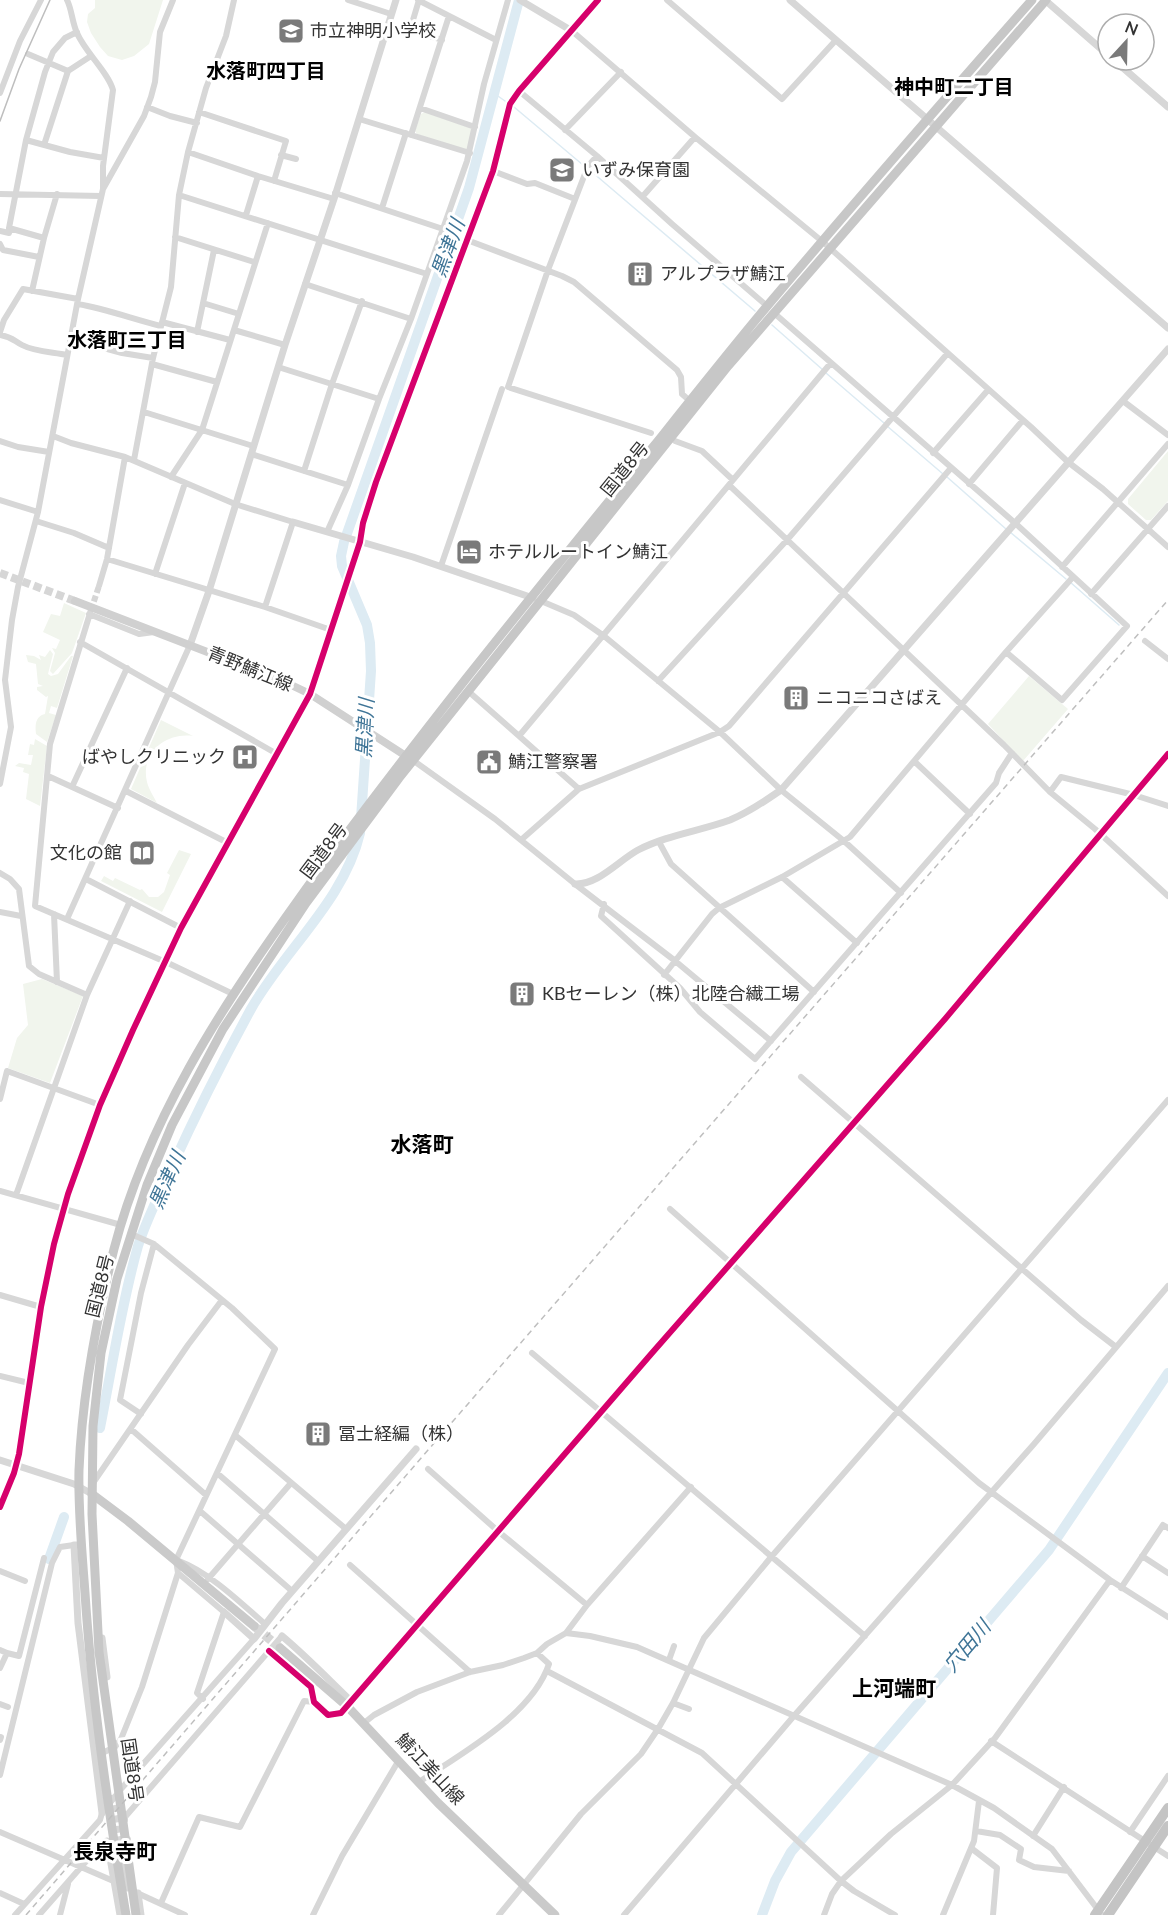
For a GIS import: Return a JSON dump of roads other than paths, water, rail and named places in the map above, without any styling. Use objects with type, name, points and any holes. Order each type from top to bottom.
[{"type":"highway","name":"国道8号","points":[[126,1915],[104,1788],[89,1654],[78,1545],[79,1486],[84,1407],[91,1359],[114,1249],[136,1184],[170,1104],[212,1027],[261,951],[375,797],[468,691],[541,601],[728,366],[823,242],[1032,0]]},
{"type":"highway","name":"国道8号","points":[[136,1915],[99,1652],[93,1540],[93,1425],[101,1353],[117,1280],[133,1236],[147,1185],[172,1125],[223,1029],[306,903],[374,813],[410,758],[531,597],[690,401],[771,310],[831,250],[1046,0]]},
{"type":"highway","points":[[1108,1915],[1153,1839],[1168,1808]]},
{"type":"highway","points":[[1095,1915],[1153,1839],[1168,1826]]},
{"type":"main road","name":"青野鯖江線","points":[[75,601],[285,682],[310,694],[410,758]]},
{"type":"main road","points":[[92,1489],[255,1626]]},
{"type":"main road","name":"鯖江美山線","points":[[280,1648],[349,1704],[419,1782],[555,1915]]},
{"type":"street","points":[[0,93],[21,40],[41,0]]},
{"type":"street","points":[[0,784],[11,741],[11,722],[4,701],[12,620],[18,587],[38,512],[70,339],[102,193],[112,90],[109,81],[76,32],[67,0]]},
{"type":"street","points":[[102,193],[147,107],[155,82],[160,32],[172,0]]},
{"type":"street","points":[[134,460],[153,361],[171,287],[179,195],[188,152],[206,88],[226,36],[234,0]]},
{"type":"street","points":[[348,0],[391,14]]},
{"type":"street","points":[[67,919],[190,645],[396,0]]},
{"type":"street","points":[[442,40],[410,30],[418,0],[496,40]]},
{"type":"street","points":[[327,532],[348,485],[411,319],[470,153],[496,40],[508,0]]},
{"type":"street","points":[[520,0],[572,31],[695,137],[823,242],[1068,462],[1118,502],[1168,547]]},
{"type":"street","points":[[0,1507],[16,1464],[41,1307],[63,1209],[100,1106],[164,961],[310,694],[376,482],[493,171],[510,104],[598,0]]},
{"type":"street","points":[[667,0],[783,99],[836,40]]},
{"type":"street","points":[[790,0],[1168,328]]},
{"type":"street","points":[[1046,0],[1096,44]]},
{"type":"street","points":[[382,208],[420,108],[449,16]]},
{"type":"street","points":[[0,231],[9,233],[26,140],[48,62],[52,52],[64,38],[76,32]]},
{"type":"street","points":[[28,54],[68,71]]},
{"type":"street","points":[[44,145],[68,71],[91,56]]},
{"type":"street","points":[[565,130],[621,72]]},
{"type":"street","points":[[1128,72],[1168,107]]},
{"type":"street","points":[[519,91],[643,196],[672,225],[830,364],[1015,523],[1127,626],[1062,700],[1006,652]]},
{"type":"street","points":[[147,107],[170,117],[196,123]]},
{"type":"street","points":[[420,108],[475,127]]},
{"type":"street","points":[[200,112],[286,141],[274,181]]},
{"type":"street","points":[[359,118],[470,153]]},
{"type":"street","points":[[643,196],[695,137]]},
{"type":"street","points":[[26,140],[104,158]]},
{"type":"street","points":[[188,152],[274,181],[382,208],[443,229]]},
{"type":"street","points":[[281,155],[296,159]]},
{"type":"street","points":[[597,156],[588,166],[575,199],[508,387],[651,433]]},
{"type":"street","points":[[493,171],[527,184],[535,183],[575,199]]},
{"type":"street","points":[[246,215],[258,176]]},
{"type":"street","points":[[0,194],[16,192],[102,193]]},
{"type":"street","points":[[32,291],[57,194]]},
{"type":"street","points":[[179,195],[427,274]]},
{"type":"street","points":[[171,477],[202,430],[268,223]]},
{"type":"street","points":[[9,228],[44,238]]},
{"type":"street","points":[[175,237],[254,262]]},
{"type":"street","points":[[467,240],[574,282],[677,370],[681,377],[682,394],[690,401]]},
{"type":"street","points":[[0,244],[3,250],[39,257]]},
{"type":"street","points":[[197,332],[214,250]]},
{"type":"street","points":[[305,284],[411,319]]},
{"type":"street","points":[[67,355],[22,345],[11,337],[0,334],[4,320],[23,289],[78,302],[129,319],[230,340]]},
{"type":"street","points":[[304,471],[362,301]]},
{"type":"street","points":[[203,303],[238,314]]},
{"type":"street","points":[[234,330],[285,345]]},
{"type":"street","points":[[70,339],[153,361],[217,382]]},
{"type":"street","points":[[575,884],[589,883],[639,850],[730,820],[753,809],[781,790],[1168,349]]},
{"type":"street","points":[[658,681],[787,540],[946,354]]},
{"type":"street","points":[[519,736],[830,364]]},
{"type":"street","points":[[279,367],[379,399]]},
{"type":"street","points":[[441,566],[502,389]]},
{"type":"street","points":[[933,453],[988,390]]},
{"type":"street","points":[[1123,401],[1168,435]]},
{"type":"street","points":[[144,412],[202,430],[304,471],[348,485]]},
{"type":"street","points":[[969,484],[1023,420]]},
{"type":"street","points":[[53,436],[134,460],[235,504],[441,566],[531,597],[574,615],[604,636],[720,732],[781,790],[844,841],[901,893]]},
{"type":"street","points":[[0,441],[18,447],[49,452]]},
{"type":"street","points":[[675,441],[702,451],[787,540],[962,705],[1050,792],[1168,896]]},
{"type":"street","points":[[1062,567],[1168,444]]},
{"type":"street","points":[[99,586],[107,559],[125,457]]},
{"type":"street","points":[[521,840],[579,789],[720,732],[729,726],[951,468]]},
{"type":"street","points":[[155,574],[185,483]]},
{"type":"street","points":[[0,500],[38,512]]},
{"type":"street","points":[[1091,594],[1168,506]]},
{"type":"street","points":[[36,521],[74,533],[109,548]]},
{"type":"street","points":[[265,607],[293,522]]},
{"type":"street","points":[[107,559],[265,607],[331,630]]},
{"type":"street","points":[[664,975],[718,908],[782,877],[850,837],[1006,652],[1073,577]]},
{"type":"street","points":[[157,631],[139,634],[90,612],[49,744],[35,906],[164,961],[233,994]]},
{"type":"street","points":[[1145,641],[1168,659]]},
{"type":"street","points":[[80,642],[277,754]]},
{"type":"street","points":[[72,787],[127,668]]},
{"type":"street","points":[[468,691],[579,789]]},
{"type":"street","points":[[604,904],[601,916],[680,988],[700,1012],[754,1059],[970,814],[996,783],[1011,753]]},
{"type":"street","points":[[268,1651],[311,1687],[314,1702],[328,1715],[341,1713],[945,1019],[1168,754]]},
{"type":"street","points":[[410,758],[495,819],[575,884],[604,904],[771,1041]]},
{"type":"street","points":[[914,761],[970,814]]},
{"type":"street","points":[[48,776],[118,808]]},
{"type":"street","points":[[1050,792],[1061,777],[1134,795],[1168,807]]},
{"type":"street","points":[[126,791],[228,843]]},
{"type":"street","points":[[659,842],[670,864],[814,992]]},
{"type":"street","points":[[0,873],[10,879],[19,889],[29,966],[39,974],[87,995]]},
{"type":"street","points":[[782,877],[857,943]]},
{"type":"street","points":[[86,879],[181,928]]},
{"type":"street","points":[[16,1195],[87,995],[130,901]]},
{"type":"street","points":[[0,912],[21,916]]},
{"type":"street","points":[[54,914],[57,982]]},
{"type":"street","points":[[0,1100],[8,1071],[100,1106]]},
{"type":"street","points":[[801,1077],[1116,1347]]},
{"type":"street","points":[[499,1915],[581,1814],[641,1754],[673,1703],[704,1638],[772,1556],[1168,1100]]},
{"type":"street","points":[[0,1191],[121,1226]]},
{"type":"street","points":[[670,1209],[992,1492],[1121,1588],[1168,1617]]},
{"type":"street","points":[[94,1757],[115,1747],[121,1739],[142,1687],[178,1573],[176,1560],[275,1350],[222,1300],[151,1243],[133,1236]]},
{"type":"street","points":[[141,1414],[120,1400],[151,1243]]},
{"type":"street","points":[[624,1915],[1168,1286]]},
{"type":"street","points":[[0,1295],[41,1307]]},
{"type":"street","points":[[0,1460],[92,1489],[141,1414],[222,1300]]},
{"type":"street","points":[[532,1353],[865,1636]]},
{"type":"street","points":[[0,1376],[30,1383]]},
{"type":"street","points":[[132,1430],[206,1495]]},
{"type":"street","points":[[235,1436],[346,1529]]},
{"type":"street","points":[[15,1915],[100,1820],[102,1813],[121,1789],[203,1699],[292,1591],[416,1449]]},
{"type":"street","points":[[428,1469],[498,1532],[587,1605]]},
{"type":"street","points":[[217,1473],[318,1561]]},
{"type":"street","points":[[208,1579],[291,1483]]},
{"type":"street","points":[[364,1723],[374,1715],[417,1692],[470,1672],[503,1665],[537,1653],[566,1633],[587,1605],[691,1487]]},
{"type":"street","points":[[200,1511],[292,1591]]},
{"type":"street","points":[[1121,1588],[1163,1525],[1168,1528]]},
{"type":"street","points":[[93,1540],[98,1567],[102,1638],[121,1789]]},
{"type":"street","points":[[0,1775],[52,1563],[60,1547],[78,1545],[78,1623],[102,1813]]},
{"type":"street","points":[[1142,1556],[1168,1573]]},
{"type":"street","points":[[19,1656],[44,1558]]},
{"type":"street","points":[[176,1560],[193,1566],[266,1623]]},
{"type":"street","points":[[350,1565],[470,1672]]},
{"type":"street","points":[[0,1571],[25,1581]]},
{"type":"street","points":[[178,1573],[254,1639]]},
{"type":"street","points":[[824,1915],[832,1894],[841,1881],[891,1834],[952,1785],[992,1741],[1110,1580]]},
{"type":"street","points":[[203,1699],[197,1693],[224,1612]]},
{"type":"street","points":[[566,1633],[637,1647],[952,1785],[994,1808],[1053,1849],[1102,1915]]},
{"type":"street","points":[[141,1915],[124,1816],[282,1636],[312,1661],[349,1704]]},
{"type":"street","points":[[669,1660],[674,1647]]},
{"type":"street","points":[[0,1668],[4,1651],[27,1659]]},
{"type":"street","points":[[419,1782],[508,1718],[538,1687],[549,1664],[537,1653]]},
{"type":"street","points":[[547,1671],[702,1753],[841,1881],[895,1915]]},
{"type":"street","points":[[161,1904],[199,1817],[240,1827],[304,1701],[314,1702]]},
{"type":"street","points":[[673,1703],[688,1709]]},
{"type":"street","points":[[0,1704],[8,1707]]},
{"type":"street","points":[[992,1741],[1168,1856]]},
{"type":"street","points":[[105,1752],[110,1786]]},
{"type":"street","points":[[313,1915],[342,1856],[399,1760]]},
{"type":"street","points":[[1130,1832],[1168,1776]]},
{"type":"street","points":[[1033,1836],[1064,1787]]},
{"type":"street","points":[[943,1915],[971,1848],[980,1801]]},
{"type":"street","points":[[976,1831],[1000,1835],[1021,1849],[1019,1860],[1034,1867],[1069,1871]]},
{"type":"street","points":[[0,1832],[114,1881],[185,1915]]},
{"type":"street","points":[[39,1915],[103,1842],[128,1839]]},
{"type":"street","points":[[107,1841],[120,1915]]},
{"type":"street","points":[[971,1848],[997,1868],[993,1915]]},
{"type":"street","points":[[121,1851],[127,1888]]},
{"type":"street","points":[[60,1915],[69,1880]]},
{"type":"street","points":[[0,1893],[24,1904]]},
{"type":"waterway","name":"黒津川","points":[[100,1428],[132,1269],[141,1237],[153,1208],[219,1069],[251,1009],[341,881],[360,833],[371,671],[370,643],[367,625],[342,566],[341,556],[469,188],[519,0]]},
{"type":"waterway","points":[[495,94],[505,101]]},
{"type":"waterway","points":[[514,107],[583,165]]},
{"type":"waterway","points":[[592,172],[755,311]]},
{"type":"waterway","points":[[772,325],[823,370]]},
{"type":"waterway","points":[[826,373],[884,423]]},
{"type":"waterway","points":[[887,426],[943,474]]},
{"type":"waterway","points":[[947,477],[1006,529]]},
{"type":"waterway","points":[[1010,532],[1066,579]]},
{"type":"waterway","points":[[1070,582],[1119,625]]},
{"type":"waterway","name":"穴田川","points":[[762,1915],[775,1881],[791,1852],[1049,1550],[1168,1373]]},
{"type":"waterway","name":"黒津川","points":[[49,1559],[64,1517]]},
{"type":"tunnel","points":[[0,573],[75,601]]},
{"type":"tunnel","points":[[91,610],[99,586]]},
{"type":"tunnel","points":[[254,1626],[280,1648]]},
{"type":"tunnel","points":[[111,1795],[121,1851]]},
{"type":"tram line","points":[[0,121],[19,69],[50,0]]},
{"type":"railway","points":[[26,1915],[1168,600]]},
{"type":"place","name":"市立神明小学校","points":[[291,31]]},
{"type":"place","name":"いずみ保育園","points":[[562,170]]},
{"type":"place","name":"アルプラザ鯖江","points":[[640,274]]},
{"type":"place","name":"ホテルルートイン鯖江","points":[[469,552]]},
{"type":"place","name":"ニコニコさばえ","points":[[796,698]]},
{"type":"place","name":"ばやしクリニック","points":[[245,757]]},
{"type":"place","name":"鯖江警察署","points":[[489,762]]},
{"type":"place","name":"文化の館","points":[[142,853]]},
{"type":"place","name":"KBセーレン（株）北陸合繊工場","points":[[522,994]]},
{"type":"place","name":"冨士経編（株）","points":[[318,1434]]},
{"type":"district","name":"水落町四丁目","points":[[266,71]]},
{"type":"district","name":"神中町二丁目","points":[[954,87]]},
{"type":"district","name":"水落町三丁目","points":[[127,340]]},
{"type":"district","name":"水落町","points":[[422,1145]]},
{"type":"district","name":"上河端町","points":[[894,1689]]},
{"type":"district","name":"長泉寺町","points":[[115,1852]]}]
